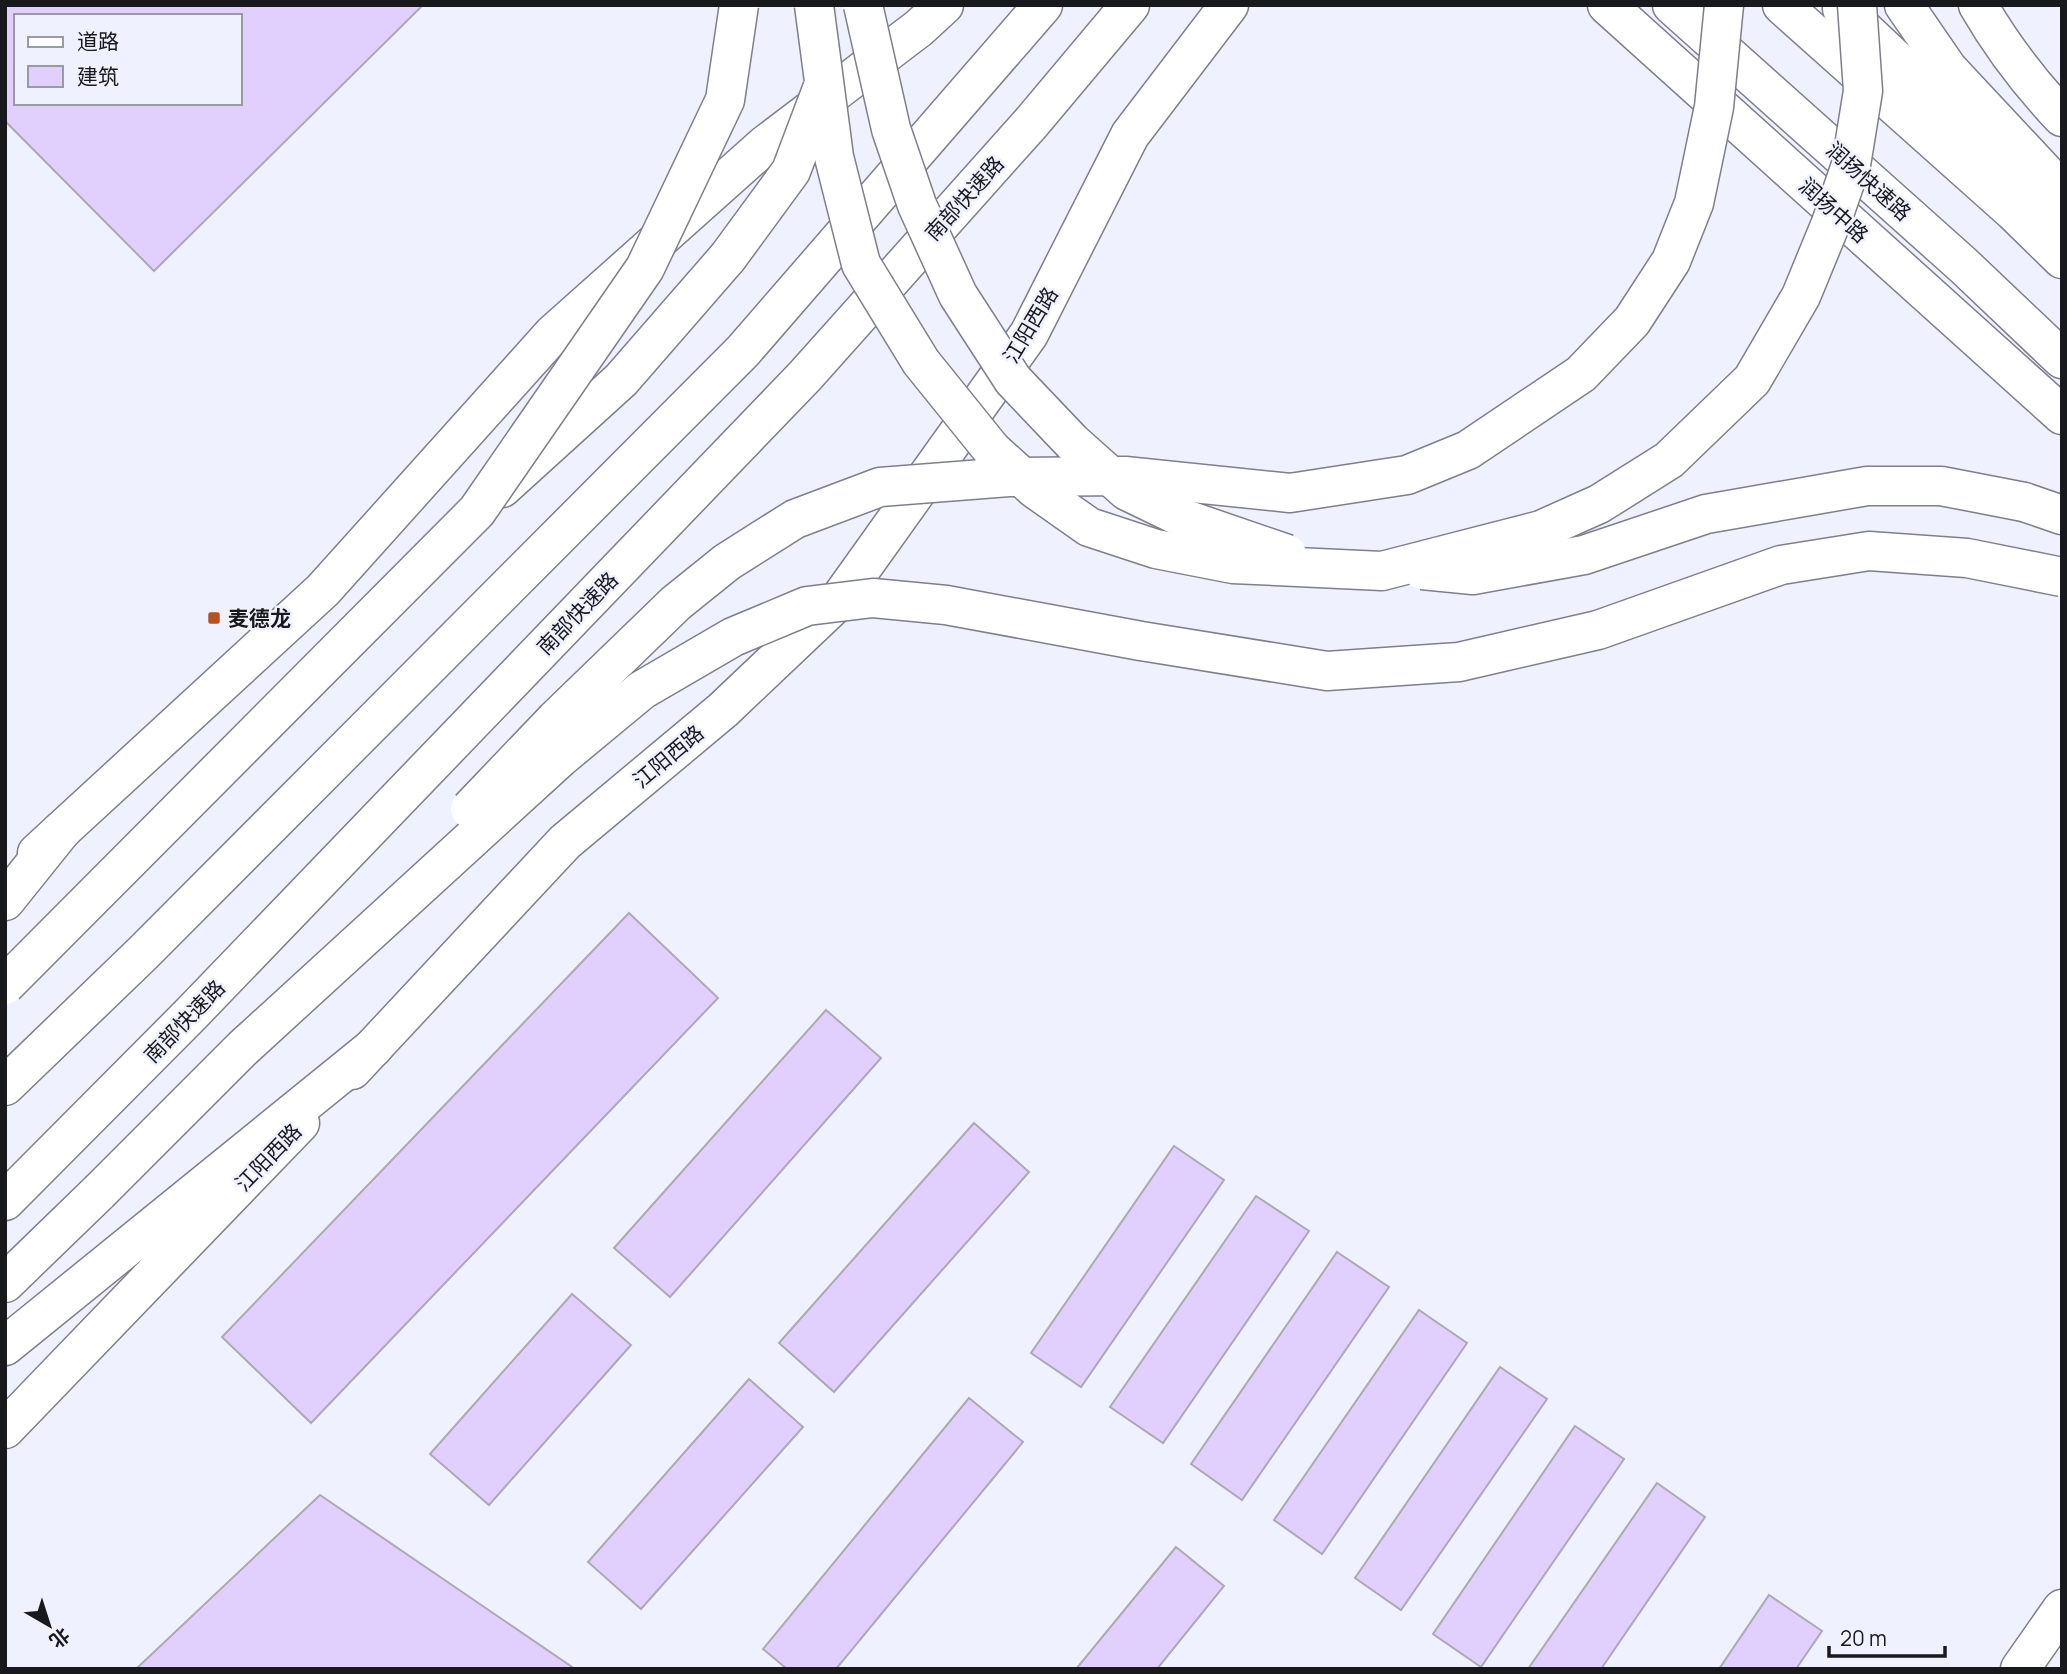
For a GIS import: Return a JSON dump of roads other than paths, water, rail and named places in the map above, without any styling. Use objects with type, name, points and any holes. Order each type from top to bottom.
[{"type":"main road","points":[[477,511],[645,268],[726,100],[739,5]]},
{"type":"main road","points":[[814,5],[834,157],[861,264],[921,362],[992,450],[1035,489],[1089,527],[1156,549],[1233,564],[1382,571],[1541,530],[1599,504],[1669,460],[1752,380],[1801,296],[1851,165],[1863,91],[1857,5]]},
{"type":"main road","points":[[5,985],[477,511],[621,380],[728,257],[791,171],[852,5]]},
{"type":"main road","points":[[863,5],[891,129],[917,205],[958,295],[1013,380],[1072,442],[1127,491],[1185,519],[1297,557],[1473,575],[1584,555],[1706,514],[1867,486],[1941,486],[2024,502],[2062,515]]},
{"type":"main road","points":[[5,882],[323,590],[553,334],[765,145],[919,28],[944,5]]},
{"type":"main road","points":[[5,1086],[143,953],[743,351],[1043,5]]},
{"type":"main road","name":"南部快速路","points":[[5,1201],[192,1013],[805,376],[1031,123],[1130,5]]},
{"type":"main road","name":"江阳西路","points":[[5,1429],[374,1047],[565,842],[723,710],[839,600],[1030,334],[1130,135],[1229,5]]},
{"type":"main road","name":"润扬中路","points":[[1607,5],[2062,415]]},
{"type":"main road","name":"润扬快速路","points":[[1672,5],[1963,265],[2062,359]]},
{"type":"main road","points":[[5,1283],[243,1048],[545,729],[676,603],[727,562],[795,519],[880,487],[1009,477],[1125,476],[1290,493],[1407,475],[1468,450],[1581,374],[1632,321],[1671,261],[1694,203],[1714,107],[1724,5]]},
{"type":"main road","points":[[1782,5],[2014,212],[2062,259]]},
{"type":"main road","points":[[1838,5],[2062,216]]},
{"type":"main road","points":[[1904,5],[1948,69],[2062,191]]},
{"type":"main road","points":[[1978,5],[1993,31],[2062,117]]},
{"type":"main road","points":[[243,1048],[550,767],[642,690],[733,637],[807,606],[873,598],[946,605],[1141,641],[1326,671],[1459,662],[1598,630],[1781,565],[1869,551],[1967,558],[2062,577]]},
{"type":"main road","points":[[5,901],[62,830]]},
{"type":"main road","points":[[5,1346],[374,1047]]},
{"type":"main road","points":[[2020,1669],[2062,1609]]},
{"type":"place","name":"麦德龙","points":[[214,618]]}]
